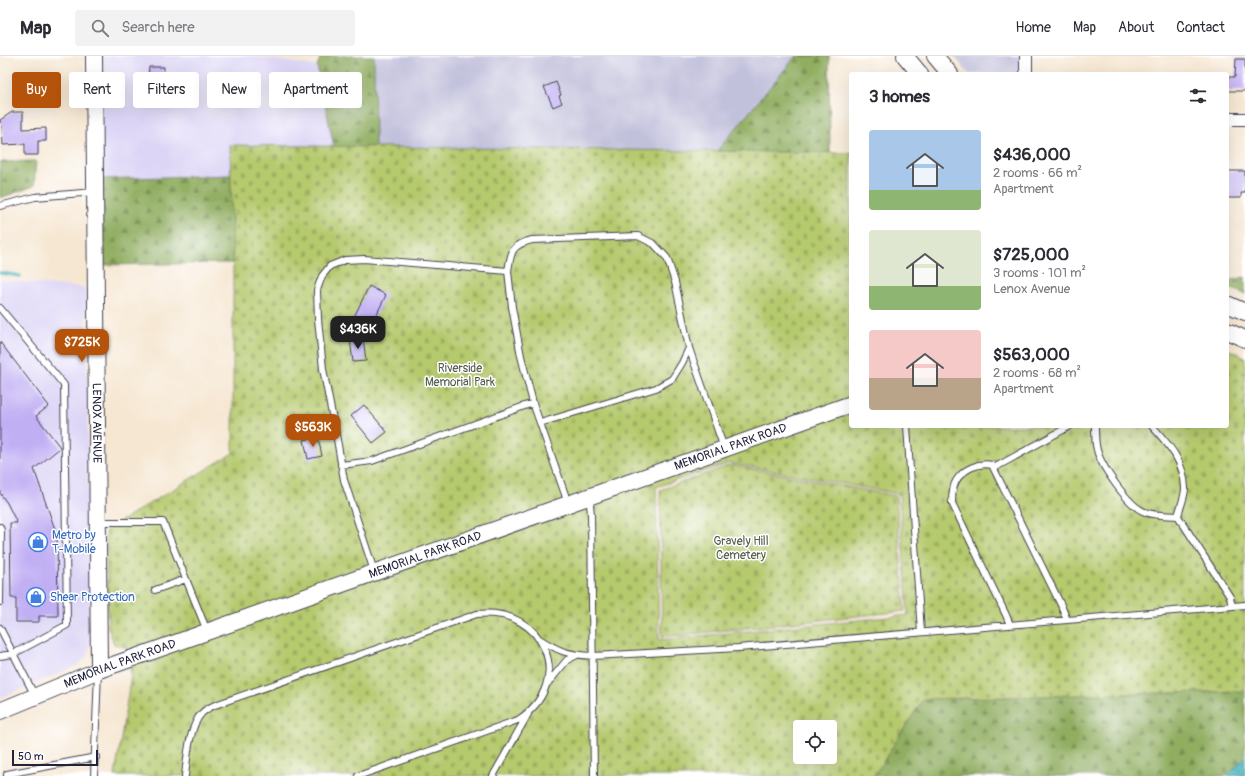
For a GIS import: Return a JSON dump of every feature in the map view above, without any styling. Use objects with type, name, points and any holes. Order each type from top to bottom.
[{"type":"street","name":"LENOX AVENUE","points":[[94,56],[98,670]]},
{"type":"street","points":[[905,56],[918,72]]},
{"type":"street","points":[[935,56],[948,72]]},
{"type":"street","points":[[1026,56],[1026,72]]},
{"type":"street","points":[[1229,119],[1245,118]]},
{"type":"street","points":[[1229,305],[1245,312]]},
{"type":"street","points":[[1229,332],[1245,339]]},
{"type":"street","name":"MEMORIAL PARK ROAD","points":[[0,711],[98,670],[849,405]]},
{"type":"lane","points":[[0,206],[36,197],[95,192]]},
{"type":"lane","points":[[568,503],[533,404],[521,356],[512,307],[508,271],[513,250],[520,243],[532,240],[638,236],[654,244],[667,258],[675,282],[689,348],[724,448]]},
{"type":"lane","points":[[374,572],[344,480],[323,369],[318,319],[318,290],[322,276],[330,266],[345,260],[364,259],[508,271]]},
{"type":"lane","points":[[0,308],[64,385],[68,625],[13,654],[0,656]]},
{"type":"lane","points":[[540,423],[656,388],[672,379],[689,348]]},
{"type":"lane","points":[[341,465],[372,461],[533,404]]},
{"type":"lane","points":[[907,428],[921,632]]},
{"type":"lane","points":[[994,468],[1066,428]]},
{"type":"lane","points":[[1095,428],[1097,451],[1108,475],[1126,497],[1144,512],[1178,516]]},
{"type":"lane","points":[[1154,428],[1171,447],[1179,459],[1185,489],[1178,516],[1230,597],[1232,606]]},
{"type":"lane","points":[[1010,625],[952,504],[952,491],[956,481],[963,473],[977,464],[992,464],[1058,598],[1067,620]]},
{"type":"lane","points":[[586,497],[590,504],[591,514],[594,776]]},
{"type":"lane","points":[[98,522],[163,522],[207,631]]},
{"type":"lane","points":[[0,527],[0,602]]},
{"type":"lane","points":[[156,590],[186,579]]},
{"type":"lane","points":[[538,638],[562,652],[593,656],[738,648],[1245,605]]},
{"type":"lane","points":[[185,776],[192,733],[196,721],[207,709],[477,614],[488,612],[510,616],[523,623],[535,633],[542,643],[548,657],[549,671],[547,684]]},
{"type":"lane","points":[[0,628],[34,696]]},
{"type":"lane","points":[[493,776],[529,713],[537,704],[547,684],[567,660],[577,655]]},
{"type":"lane","points":[[94,776],[96,757],[98,670]]},
{"type":"lane","points":[[358,776],[518,720],[529,713]]},
{"type":"lane","points":[[7,776],[7,774],[96,757]]},
{"type":"shaded area","points":[[249,56],[317,66],[318,72],[269,72],[269,108],[326,108],[334,147],[231,145],[231,175],[102,179],[101,108],[125,108],[125,72],[100,72],[100,57]]},
{"type":"shaded area","points":[[374,56],[796,56],[717,151],[375,147]]},
{"type":"shaded area","points":[[954,56],[1020,56],[1020,72],[967,72]]},
{"type":"shaded area","points":[[0,280],[86,288],[90,646],[86,658],[76,666],[0,698]]},
{"type":"green space","points":[[321,56],[374,56],[375,147],[334,147],[326,108],[362,108],[362,72],[318,72],[317,66]]},
{"type":"green space","points":[[796,56],[829,56],[830,153],[717,151]]},
{"type":"green space","name":"Riverside Memorial Park","points":[[230,145],[849,153],[849,428],[1229,428],[1229,350],[1245,357],[1245,691],[923,699],[874,776],[115,776],[131,675],[127,648],[114,644],[108,627],[106,530],[233,453],[233,263]],"holes":[[[730,463],[899,494],[908,615],[659,640],[656,487]]]},
{"type":"green space","points":[[36,161],[34,186],[0,198],[0,162]]},
{"type":"green space","points":[[231,175],[233,263],[101,265],[102,179]]},
{"type":"green space","points":[[1245,277],[1245,294],[1229,288],[1229,281]]},
{"type":"green space","name":"Gravely Hill Cemetery","points":[[731,465],[896,496],[905,611],[662,637],[660,490]]},
{"type":"green space","points":[[1245,691],[1245,757],[1227,776],[874,776],[923,699]]},
{"type":"water","points":[[1245,757],[1245,775],[1227,776]]},
{"type":"building","points":[[1236,59],[1245,59],[1245,91],[1229,91],[1229,77],[1235,77]]},
{"type":"building","points":[[149,67],[164,67],[164,72],[149,72]]},
{"type":"building","points":[[556,82],[561,95],[559,96],[562,103],[553,107],[544,87]]},
{"type":"building","points":[[12,112],[23,112],[23,129],[46,128],[46,141],[38,141],[38,155],[25,155],[25,144],[3,145],[2,126],[0,120]]},
{"type":"building","points":[[1229,171],[1245,171],[1245,193],[1241,193],[1241,198],[1229,198]]},
{"type":"building","points":[[369,286],[386,295],[370,328],[353,319]]},
{"type":"building","points":[[363,337],[366,361],[353,362],[350,339]]},
{"type":"building","points":[[0,342],[49,406],[36,416],[60,447],[34,469],[57,535],[58,616],[39,616],[39,622],[16,622],[16,598],[11,598],[10,523],[17,523],[0,493]]},
{"type":"building","points":[[364,405],[387,432],[373,443],[351,416]]},
{"type":"building","points":[[318,437],[322,456],[308,459],[304,440]]},
{"type":"waterway","points":[[0,273],[20,276]]},
{"type":"place","name":"Metro by T-Mobile","points":[[38,542]]},
{"type":"place","name":"Shear Protection","points":[[36,597]]}]
